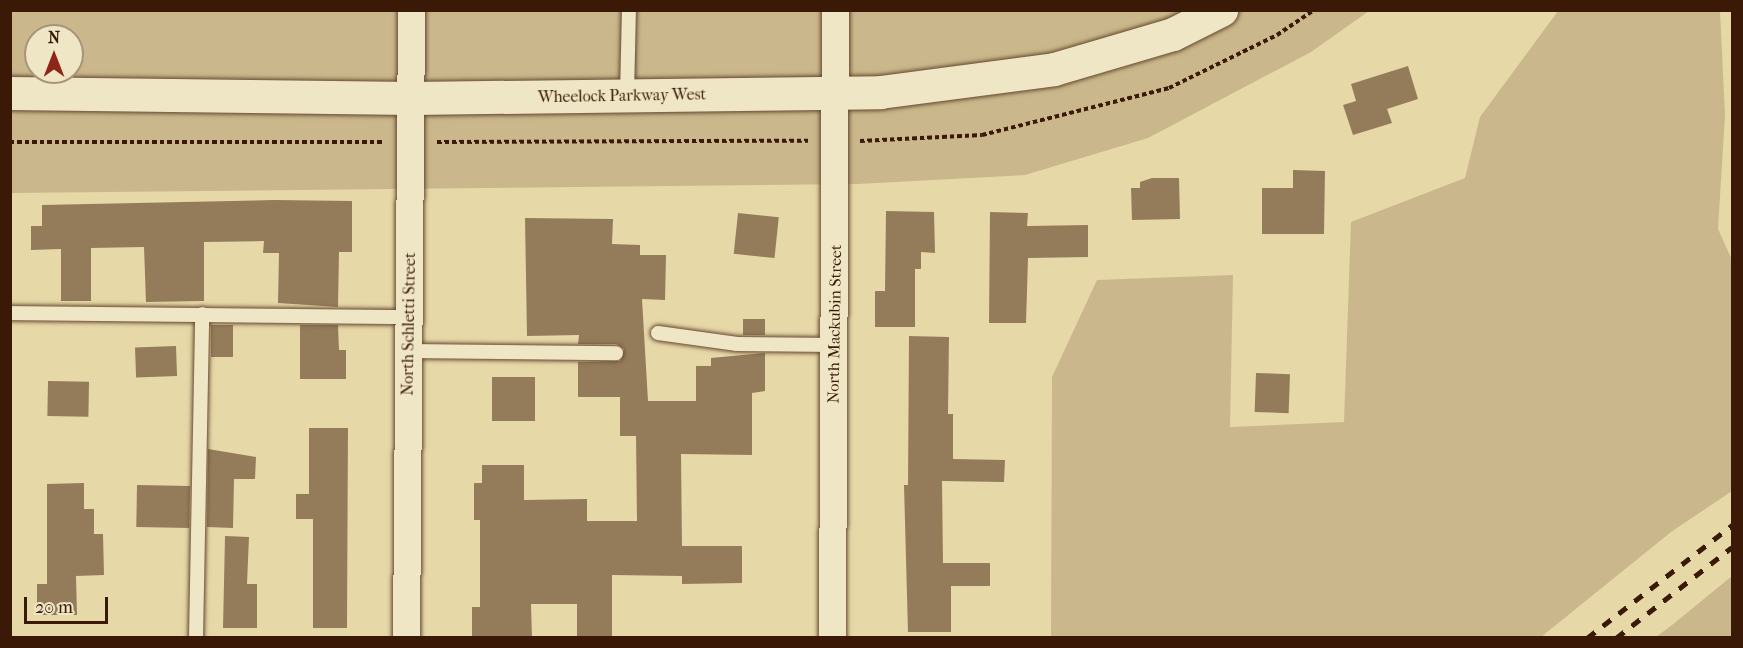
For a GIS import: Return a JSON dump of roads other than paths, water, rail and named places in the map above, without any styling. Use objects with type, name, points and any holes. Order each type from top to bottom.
[{"type":"street","name":"North Schletti Street","points":[[406,638],[411,10]]},
{"type":"street","name":"North Mackubin Street","points":[[832,638],[837,92],[835,10]]},
{"type":"street","name":"Wheelock Parkway West","points":[[10,93],[412,98],[837,92],[939,87],[1054,69],[1173,34],[1221,10]]},
{"type":"lane","points":[[627,96],[628,10]]},
{"type":"lane","points":[[10,313],[409,316]]},
{"type":"lane","points":[[196,638],[202,314]]},
{"type":"lane","points":[[657,333],[737,344],[835,345]]},
{"type":"lane","points":[[409,351],[616,353]]},
{"type":"railway","points":[[1587,638],[1732,525]]},
{"type":"railway","points":[[1616,638],[1732,547]]}]
